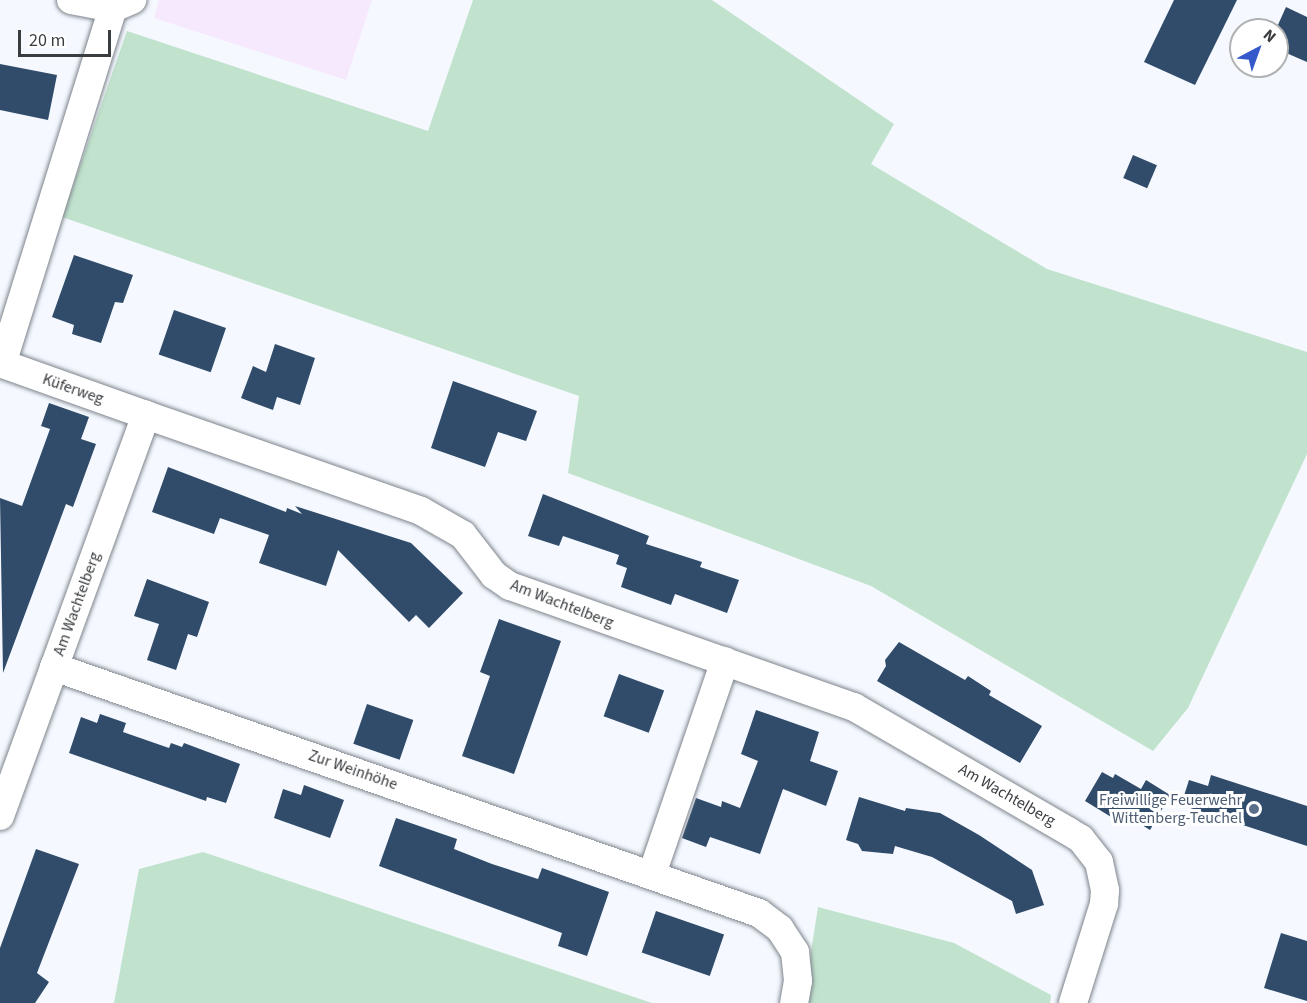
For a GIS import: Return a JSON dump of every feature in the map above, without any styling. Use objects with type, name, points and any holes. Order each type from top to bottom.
[{"type":"street","points":[[1,364],[123,4],[71,0]]},
{"type":"street","name":"Küferweg","points":[[1,364],[146,415]]},
{"type":"street","name":"Am Wachtelberg","points":[[0,816],[146,415],[421,511],[463,535],[494,575],[510,586],[854,707],[1081,839],[1099,862],[1105,890],[1104,904],[1073,1003]]},
{"type":"street","points":[[651,874],[725,661]]},
{"type":"street","name":"Zur Weinhöhe","points":[[54,667],[651,874],[771,920],[795,952],[798,981],[794,1003]]},
{"type":"shaded area","points":[[159,0],[372,0],[346,80],[154,18]]},
{"type":"green space","points":[[473,0],[712,0],[894,124],[871,164],[1047,269],[1307,352],[1307,454],[1188,708],[1153,751],[871,586],[568,473],[579,396],[62,217],[127,31],[428,131]]},
{"type":"green space","points":[[203,852],[652,1003],[114,1003],[139,869]]},
{"type":"green space","points":[[818,907],[954,943],[1051,995],[1050,1003],[803,1003]]},
{"type":"building","points":[[1174,0],[1237,0],[1195,85],[1144,62]]},
{"type":"building","points":[[1286,7],[1307,17],[1307,62],[1289,54],[1289,18],[1281,18]]},
{"type":"building","points":[[0,64],[57,75],[48,120],[0,110]]},
{"type":"building","points":[[1133,155],[1157,165],[1147,188],[1123,178]]},
{"type":"building","points":[[74,255],[133,275],[123,303],[115,302],[101,343],[72,334],[74,325],[52,317]]},
{"type":"building","points":[[174,310],[226,328],[211,372],[159,354]]},
{"type":"building","points":[[275,344],[315,358],[300,405],[277,397],[273,410],[241,398],[253,366],[266,372]]},
{"type":"building","points":[[453,381],[537,411],[526,441],[498,432],[485,467],[431,448]]},
{"type":"building","points":[[49,403],[89,417],[81,439],[96,444],[73,507],[66,504],[3,673],[0,498],[22,506],[50,429],[41,426]]},
{"type":"building","points":[[168,467],[286,512],[287,508],[302,514],[295,506],[411,543],[463,593],[429,628],[416,615],[409,622],[338,550],[326,586],[259,563],[269,535],[220,518],[214,534],[152,512]]},
{"type":"building","points":[[543,494],[649,536],[646,544],[702,562],[700,567],[739,580],[727,613],[675,594],[671,605],[621,587],[627,568],[616,564],[619,555],[563,536],[559,546],[528,536]]},
{"type":"building","points":[[147,579],[209,602],[197,637],[188,634],[176,670],[147,660],[159,624],[134,616]]},
{"type":"building","points":[[499,619],[561,641],[514,774],[462,756],[490,676],[480,672]]},
{"type":"building","points":[[899,642],[965,680],[968,676],[991,691],[989,695],[1042,726],[1020,763],[877,681],[886,666],[885,660]]},
{"type":"building","points":[[619,674],[664,690],[649,733],[604,716]]},
{"type":"building","points":[[367,704],[413,720],[400,760],[353,744]]},
{"type":"building","points":[[756,710],[819,732],[810,761],[838,771],[826,806],[783,789],[760,854],[710,837],[706,847],[682,838],[696,798],[721,807],[722,801],[740,808],[758,761],[741,754]]},
{"type":"building","points":[[100,714],[126,723],[123,732],[169,748],[171,743],[182,747],[184,743],[240,764],[226,803],[207,797],[206,801],[69,753],[81,717],[97,723]]},
{"type":"building","points":[[1102,772],[1113,778],[1115,774],[1141,789],[1146,780],[1170,795],[1150,830],[1126,815],[1121,823],[1085,801]]},
{"type":"building","name":"Freiwillige Feuerwehr Wittenberg-Teuchel","points":[[1211,775],[1307,806],[1307,846],[1181,805],[1189,780],[1208,786]]},
{"type":"building","points":[[304,785],[344,800],[330,838],[274,818],[283,789],[301,795]]},
{"type":"building","points":[[859,797],[905,811],[906,808],[940,813],[979,835],[1032,870],[1044,905],[1016,914],[1012,901],[932,857],[895,846],[893,854],[862,851],[858,844],[846,840]]},
{"type":"building","points":[[396,818],[457,839],[454,849],[492,864],[538,879],[542,868],[609,892],[587,956],[558,946],[562,933],[379,866]]},
{"type":"building","points":[[36,849],[79,864],[37,973],[49,982],[35,1003],[0,1003],[0,948]]},
{"type":"building","points":[[656,911],[724,934],[710,976],[642,953]]},
{"type":"building","points":[[1281,933],[1307,941],[1307,1001],[1264,988]]},
{"type":"place","name":"Freiwillige Feuerwehr Wittenberg-Teuchel","points":[[1254,809]]}]
